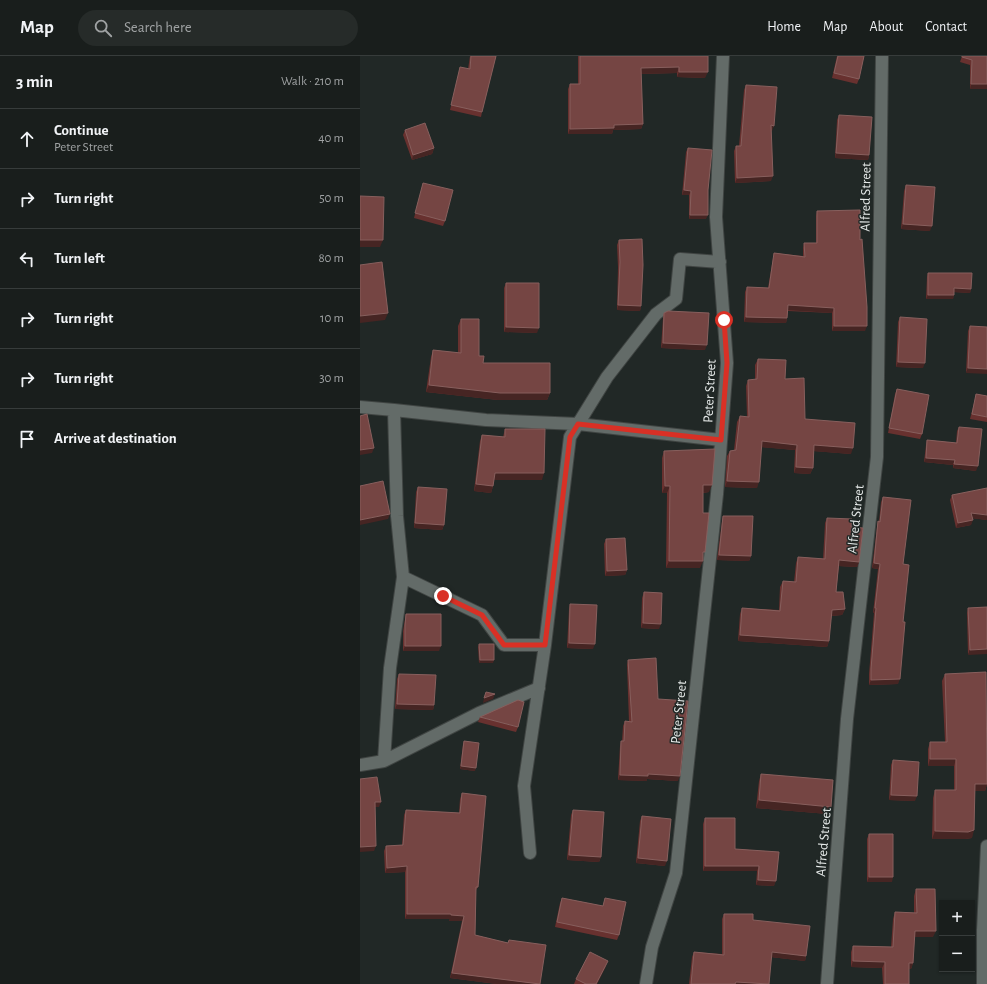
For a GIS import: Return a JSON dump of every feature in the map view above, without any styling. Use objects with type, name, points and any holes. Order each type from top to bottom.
[{"type":"street","name":"Peter Street","points":[[646,984],[652,946],[676,872],[717,494],[727,363],[716,216],[723,56]]},
{"type":"street","name":"Alfred Street","points":[[826,984],[847,719],[877,457],[882,56]]},
{"type":"street","points":[[530,853],[524,786],[545,645],[570,437],[607,377],[656,314],[676,300],[680,259],[720,262]]},
{"type":"street","points":[[360,407],[486,420],[578,424],[721,440]]},
{"type":"street","points":[[384,761],[390,668],[403,577],[397,516],[394,410]]},
{"type":"street","points":[[403,577],[482,615],[504,645],[545,645]]},
{"type":"street","points":[[360,765],[384,761],[478,713],[539,688]]},
{"type":"street","points":[[983,984],[983,930],[987,846]]},
{"type":"building","points":[[471,56],[496,56],[482,112],[451,105],[460,67],[470,69]]},
{"type":"building","points":[[580,56],[708,56],[708,72],[679,72],[679,67],[641,68],[643,124],[614,125],[614,128],[570,129],[570,84],[580,84]]},
{"type":"building","points":[[838,56],[864,56],[859,79],[834,73]]},
{"type":"building","points":[[962,56],[987,56],[987,84],[971,84],[972,60]]},
{"type":"building","points":[[746,85],[777,87],[774,126],[771,125],[773,176],[737,178],[736,146],[741,146]]},
{"type":"building","points":[[839,115],[872,117],[869,155],[836,153]]},
{"type":"building","points":[[425,123],[434,148],[413,155],[405,130]]},
{"type":"building","points":[[688,148],[712,150],[708,190],[708,215],[690,215],[691,191],[684,190]]},
{"type":"building","points":[[423,183],[453,190],[445,221],[415,213]]},
{"type":"building","points":[[906,185],[935,187],[932,226],[903,224]]},
{"type":"building","points":[[360,196],[384,197],[383,240],[360,240]]},
{"type":"building","points":[[860,210],[860,240],[862,239],[867,326],[834,326],[834,308],[788,305],[787,318],[746,317],[747,287],[769,288],[774,253],[805,257],[804,243],[817,243],[817,211]]},
{"type":"building","points":[[642,239],[643,265],[641,306],[618,305],[620,262],[619,240]]},
{"type":"building","points":[[382,262],[388,313],[360,316],[360,265]]},
{"type":"building","points":[[928,273],[972,273],[971,289],[954,288],[954,295],[928,295]]},
{"type":"building","points":[[506,283],[539,283],[539,328],[506,327]]},
{"type":"building","points":[[668,311],[709,313],[707,345],[663,343],[664,313]]},
{"type":"building","points":[[900,317],[927,319],[925,363],[898,362]]},
{"type":"building","points":[[461,319],[479,319],[479,356],[484,356],[483,363],[550,363],[550,393],[500,393],[429,385],[433,350],[461,353]]},
{"type":"building","points":[[970,326],[987,327],[987,369],[968,368]]},
{"type":"building","points":[[758,359],[786,360],[785,379],[804,378],[805,419],[855,423],[853,448],[814,445],[813,468],[796,467],[797,445],[762,441],[759,482],[727,481],[730,451],[736,450],[740,416],[749,417],[748,380],[757,379]]},
{"type":"building","points":[[897,389],[929,395],[922,434],[889,428]]},
{"type":"building","points":[[976,394],[987,396],[987,417],[972,414]]},
{"type":"building","points":[[367,414],[374,448],[360,450],[360,416]]},
{"type":"building","points":[[959,427],[982,429],[978,466],[954,464],[955,460],[926,458],[927,440],[957,443]]},
{"type":"building","points":[[505,429],[545,429],[544,473],[495,473],[493,486],[476,484],[482,435],[505,437]]},
{"type":"building","points":[[715,449],[712,485],[703,485],[703,513],[709,513],[703,561],[669,561],[670,486],[665,486],[664,451]]},
{"type":"building","points":[[383,481],[390,514],[360,520],[360,486]]},
{"type":"building","points":[[418,487],[447,489],[444,525],[415,523]]},
{"type":"building","points":[[987,488],[987,515],[971,513],[973,520],[958,523],[952,495]]},
{"type":"building","points":[[883,497],[911,500],[903,564],[909,565],[903,622],[905,622],[900,679],[871,680],[875,608],[880,564],[874,563],[878,521],[880,522]]},
{"type":"building","points":[[723,516],[753,516],[751,556],[719,555]]},
{"type":"building","points":[[827,518],[852,519],[851,527],[863,528],[859,562],[839,560],[836,592],[843,592],[845,609],[832,610],[829,641],[740,635],[742,608],[780,611],[783,581],[796,582],[798,557],[825,559]]},
{"type":"building","points":[[625,538],[627,570],[607,571],[606,539]]},
{"type":"building","points":[[644,592],[662,593],[661,624],[643,623]]},
{"type":"building","points":[[570,604],[597,605],[595,644],[569,643]]},
{"type":"building","points":[[987,607],[987,649],[970,650],[968,608]]},
{"type":"building","points":[[406,614],[441,614],[441,646],[405,646]]},
{"type":"building","points":[[479,644],[494,644],[494,660],[480,660]]},
{"type":"building","points":[[656,658],[658,699],[688,701],[680,776],[648,774],[648,776],[620,775],[621,741],[624,741],[625,721],[632,722],[628,660]]},
{"type":"building","points":[[986,672],[987,784],[975,784],[974,830],[968,832],[935,831],[935,790],[956,790],[956,759],[930,759],[930,742],[947,742],[945,674]]},
{"type":"building","points":[[399,674],[436,675],[434,705],[397,704]]},
{"type":"building","points":[[486,692],[495,694],[484,698]]},
{"type":"building","points":[[518,700],[524,702],[518,727],[480,717]]},
{"type":"building","points":[[464,741],[479,743],[476,768],[461,766]]},
{"type":"building","points":[[893,760],[919,762],[917,796],[891,795]]},
{"type":"building","points":[[761,774],[833,780],[831,807],[759,800]]},
{"type":"building","points":[[377,777],[381,802],[375,802],[376,846],[360,847],[360,779]]},
{"type":"building","points":[[462,793],[486,796],[478,887],[476,887],[475,935],[508,943],[509,940],[546,945],[540,984],[452,973],[464,916],[451,914],[407,914],[407,866],[387,868],[386,846],[403,845],[406,810],[460,813]]},
{"type":"building","points":[[573,810],[604,812],[601,857],[569,855]]},
{"type":"building","points":[[642,816],[671,819],[667,861],[638,858]]},
{"type":"building","points":[[705,818],[735,818],[735,849],[779,852],[776,881],[758,880],[759,866],[705,866]]},
{"type":"building","points":[[869,834],[893,834],[893,877],[869,877]]},
{"type":"building","points":[[916,889],[935,889],[936,931],[915,931],[913,963],[909,963],[909,984],[885,984],[885,962],[853,961],[853,946],[893,947],[895,912],[917,913]]},
{"type":"building","points":[[562,898],[603,906],[605,898],[626,902],[619,935],[557,922]]},
{"type":"building","points":[[724,914],[753,914],[753,920],[810,926],[806,956],[772,952],[769,984],[736,982],[735,984],[691,984],[694,952],[724,955]]},
{"type":"building","points":[[590,952],[608,961],[596,984],[586,984],[576,979]]},
{"type":"route","points":[[443,596],[482,615],[504,645],[545,645],[570,437],[578,424],[721,440],[727,363],[724,320]]}]
